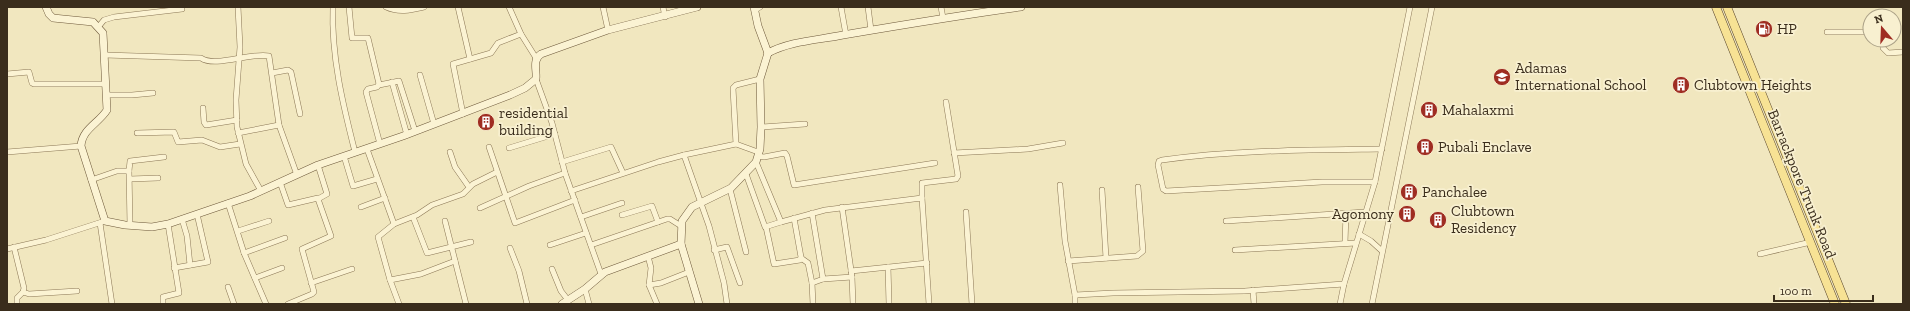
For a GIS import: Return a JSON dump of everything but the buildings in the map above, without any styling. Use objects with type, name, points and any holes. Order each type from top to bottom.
[{"type":"main road","name":"Barrackpore Trunk Road","points":[[1716,7],[1835,304]]},
{"type":"main road","name":"Barrackpore Trunk Road","points":[[1727,7],[1846,304]]},
{"type":"street","points":[[46,7],[51,17],[56,19],[90,21],[99,26],[104,35],[107,110],[87,131],[81,140],[81,146],[103,222],[112,304]]},
{"type":"street","points":[[238,7],[238,133],[246,164],[261,191]]},
{"type":"street","points":[[333,7],[332,21],[336,63],[345,113],[355,152]]},
{"type":"street","points":[[349,7],[352,38],[368,38],[379,85]]},
{"type":"street","points":[[386,7],[392,10],[406,11],[424,7]]},
{"type":"street","points":[[458,7],[470,59]]},
{"type":"street","points":[[508,7],[521,34],[536,58],[536,79],[555,134],[571,191],[601,274]]},
{"type":"street","points":[[603,7],[608,30]]},
{"type":"street","points":[[663,7],[665,16]]},
{"type":"street","points":[[536,58],[541,54],[608,30],[697,7]]},
{"type":"street","points":[[841,7],[846,35]]},
{"type":"street","points":[[868,7],[872,30]]},
{"type":"street","points":[[941,7],[943,18]]},
{"type":"street","points":[[768,53],[782,47],[872,30],[1000,8],[1021,7]]},
{"type":"street","points":[[1340,304],[1344,284],[1375,182],[1410,7]]},
{"type":"street","points":[[1372,304],[1432,7]]},
{"type":"street","points":[[756,8],[758,26],[768,53],[760,79],[761,127],[757,159],[781,222]]},
{"type":"street","points":[[99,26],[104,20],[114,17],[182,9]]},
{"type":"street","points":[[1827,32],[1862,32]]},
{"type":"street","points":[[463,114],[452,65],[491,53],[498,43],[521,34]]},
{"type":"street","points":[[1884,48],[1888,53],[1903,52]]},
{"type":"street","points":[[105,55],[201,58],[209,61],[268,55],[270,58],[279,125],[296,175]]},
{"type":"street","points":[[272,73],[288,70],[291,72],[300,114]]},
{"type":"street","points":[[7,74],[29,72],[32,83],[34,84],[106,84]]},
{"type":"street","points":[[420,75],[434,124]]},
{"type":"street","points":[[7,249],[46,240],[103,222],[130,226],[152,227],[168,224],[261,191],[344,156],[463,114],[525,88],[536,79]]},
{"type":"street","points":[[736,144],[733,88],[736,84],[760,79]]},
{"type":"street","points":[[380,144],[366,92],[368,89],[398,80],[415,131]]},
{"type":"street","points":[[392,82],[407,135]]},
{"type":"street","points":[[107,95],[153,93]]},
{"type":"street","points":[[929,304],[922,183],[958,177],[946,102]]},
{"type":"street","points":[[203,108],[204,122],[206,125],[237,120]]},
{"type":"street","points":[[761,127],[805,124]]},
{"type":"street","points":[[238,133],[279,125]]},
{"type":"street","points":[[137,133],[174,132],[177,142],[202,140],[216,147],[240,144]]},
{"type":"street","points":[[509,148],[555,134]]},
{"type":"street","points":[[954,153],[1028,149],[1063,143]]},
{"type":"street","points":[[571,191],[623,173],[684,155],[736,144],[758,152],[757,159],[746,174],[730,189],[701,202],[688,210],[681,226],[682,244],[699,304]]},
{"type":"street","points":[[7,152],[81,146]]},
{"type":"street","points":[[562,162],[612,146],[623,173]]},
{"type":"street","points":[[489,147],[516,224],[575,200]]},
{"type":"street","points":[[367,149],[394,224]]},
{"type":"street","points":[[1375,182],[1322,182],[1166,191],[1163,189],[1158,165],[1159,161],[1162,160],[1211,155],[1295,150],[1382,149]]},
{"type":"street","points":[[450,152],[455,166],[469,187]]},
{"type":"street","points":[[757,159],[786,153],[794,185],[935,163]]},
{"type":"street","points":[[684,155],[701,202],[724,283],[727,304]]},
{"type":"street","points":[[344,156],[353,186],[377,179]]},
{"type":"street","points":[[130,226],[130,161],[164,157]]},
{"type":"street","points":[[280,182],[288,206],[318,198],[327,194],[318,166]]},
{"type":"street","points":[[91,180],[117,171],[129,170]]},
{"type":"street","points":[[399,304],[390,280],[378,238],[394,224],[413,217],[432,205],[463,194],[469,187],[497,172]]},
{"type":"street","points":[[480,208],[565,172]]},
{"type":"street","points":[[746,174],[766,227],[774,264],[801,258]]},
{"type":"street","points":[[130,179],[158,178]]},
{"type":"street","points":[[1060,185],[1065,241],[1075,295],[1075,304]]},
{"type":"street","points":[[1068,261],[1137,256],[1144,251],[1138,188]]},
{"type":"street","points":[[730,189],[746,252]]},
{"type":"street","points":[[1102,190],[1106,258]]},
{"type":"street","points":[[288,304],[313,293],[302,249],[331,236],[318,198]]},
{"type":"street","points":[[361,207],[385,198]]},
{"type":"street","points":[[766,227],[812,213],[842,207],[922,198]]},
{"type":"street","points":[[228,203],[244,254],[266,304]]},
{"type":"street","points":[[580,216],[622,203]]},
{"type":"street","points":[[622,216],[652,206],[658,222]]},
{"type":"street","points":[[842,207],[852,274],[853,304]]},
{"type":"street","points":[[966,212],[972,304]]},
{"type":"street","points":[[1226,221],[1365,212]]},
{"type":"street","points":[[812,213],[823,279]]},
{"type":"street","points":[[1345,243],[1346,213]]},
{"type":"street","points":[[174,268],[208,263],[209,261],[197,214]]},
{"type":"street","points":[[413,217],[426,253],[471,242]]},
{"type":"street","points":[[591,245],[668,218],[681,226]]},
{"type":"street","points":[[794,218],[801,258],[808,263],[812,283],[813,304]]},
{"type":"street","points":[[182,219],[187,236],[190,265]]},
{"type":"street","points":[[238,231],[269,221]]},
{"type":"street","points":[[445,221],[466,304]]},
{"type":"street","points":[[163,304],[163,297],[179,292],[168,224]]},
{"type":"street","points":[[550,245],[586,233]]},
{"type":"street","points":[[1359,234],[1371,241],[1382,251]]},
{"type":"street","points":[[244,254],[285,238]]},
{"type":"street","points":[[1760,254],[1811,242]]},
{"type":"street","points":[[1235,250],[1356,243]]},
{"type":"street","points":[[552,269],[565,302],[585,289],[601,274],[682,244]]},
{"type":"street","points":[[714,250],[727,246],[740,283]]},
{"type":"street","points":[[14,248],[24,288],[23,292],[17,298],[17,304]]},
{"type":"street","points":[[510,248],[519,271],[527,304]]},
{"type":"street","points":[[648,256],[651,268],[650,285],[657,304]]},
{"type":"street","points":[[390,280],[421,274],[455,261]]},
{"type":"street","points":[[812,283],[823,279],[888,267],[927,263]]},
{"type":"street","points":[[888,267],[889,304]]},
{"type":"street","points":[[255,278],[282,268]]},
{"type":"street","points":[[311,282],[352,269]]},
{"type":"street","points":[[650,285],[662,283],[689,272]]},
{"type":"street","points":[[1075,295],[1253,290],[1344,284]]},
{"type":"street","points":[[228,287],[234,304]]},
{"type":"street","points":[[585,289],[589,304]]},
{"type":"street","points":[[1253,290],[1254,304]]},
{"type":"street","points":[[23,292],[29,294],[77,291]]},
{"type":"place","name":"HP","points":[[1764,29]]},
{"type":"place","name":"Adamas International School","points":[[1502,77]]},
{"type":"place","name":"Clubtown Heights","points":[[1681,85]]},
{"type":"place","name":"Mahalaxmi","points":[[1429,110]]},
{"type":"place","name":"residential building","points":[[486,122]]},
{"type":"place","name":"Pubali Enclave","points":[[1425,147]]},
{"type":"place","name":"Panchalee","points":[[1409,192]]},
{"type":"place","name":"Agomony","points":[[1407,214]]},
{"type":"place","name":"Clubtown Residency","points":[[1438,220]]}]
